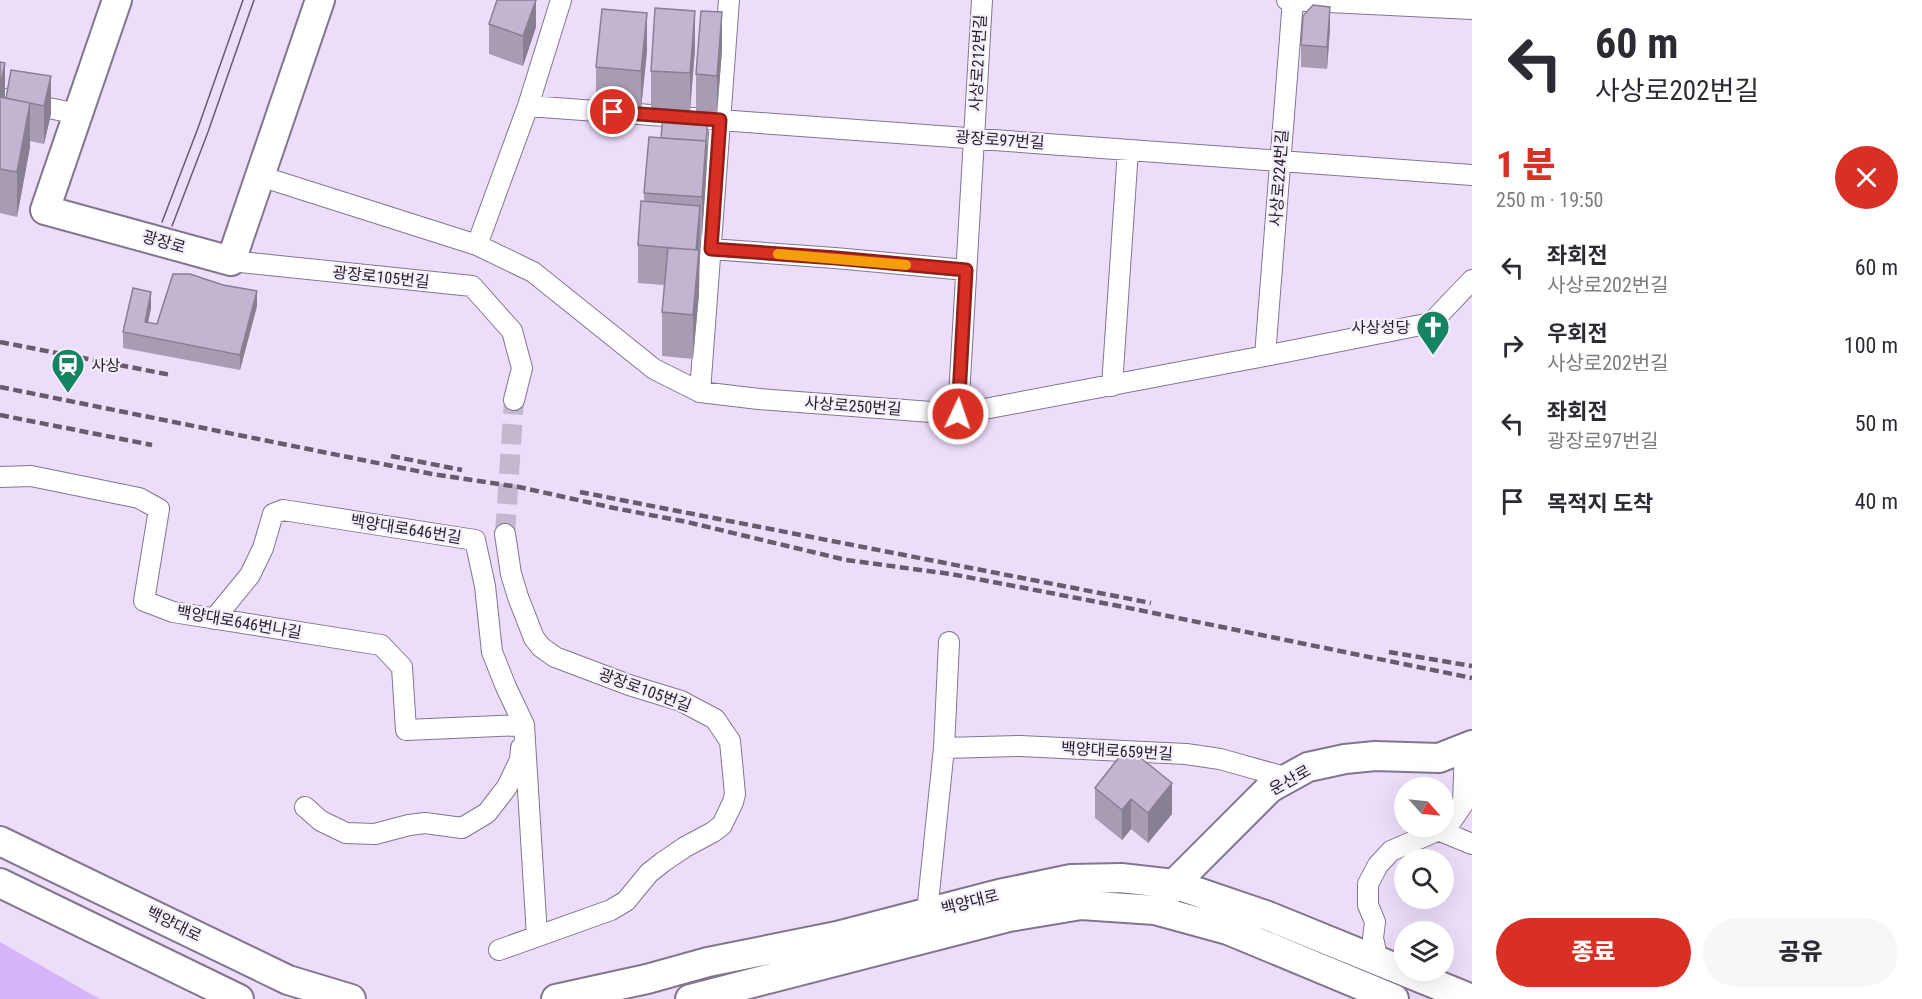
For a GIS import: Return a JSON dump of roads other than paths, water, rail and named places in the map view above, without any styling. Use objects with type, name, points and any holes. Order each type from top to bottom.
[{"type":"main road","name":"광장로","points":[[117,0],[45,210],[231,261]]},
{"type":"main road","points":[[231,261],[320,0]]},
{"type":"main road","name":"운산로","points":[[1155,910],[1174,884],[1270,788],[1308,767],[1345,759],[1375,756],[1439,758],[1468,747]]},
{"type":"main road","name":"백양대로","points":[[0,841],[288,980],[351,999]]},
{"type":"main road","name":"백양대로","points":[[556,999],[647,979],[708,962],[837,936],[999,894],[1071,879],[1121,878],[1174,884],[1268,916],[1472,999]]},
{"type":"main road","points":[[0,883],[238,999]]},
{"type":"main road","name":"백양대로","points":[[690,999],[1009,917],[1082,905],[1155,910],[1228,930],[1394,999]]},
{"type":"street","points":[[477,245],[528,106],[561,0]]},
{"type":"street","points":[[700,392],[729,0]]},
{"type":"street","name":"사상로212번길","points":[[958,414],[982,0]]},
{"type":"street","points":[[1287,0],[1472,9]]},
{"type":"street","name":"사상로224번길","points":[[1265,356],[1293,0]]},
{"type":"street","points":[[0,98],[78,114]]},
{"type":"street","name":"광장로97번길","points":[[528,106],[1472,175]]},
{"type":"street","points":[[1112,386],[1128,150]]},
{"type":"street","name":"사상로250번길","points":[[260,176],[477,245],[533,272],[654,369],[700,392],[759,399],[958,414],[1431,323],[1472,280]]},
{"type":"street","points":[[711,249],[966,270]]},
{"type":"street","name":"광장로105번길","points":[[231,261],[472,286],[512,331],[522,368],[514,400]]},
{"type":"street","name":"백양대로646번나길","points":[[0,477],[31,476],[139,498],[159,509],[144,602],[173,612],[381,645],[402,667],[406,730],[524,725]]},
{"type":"street","name":"백양대로646번길","points":[[214,619],[250,575],[263,548],[273,514],[283,510],[475,540],[485,586],[492,652],[524,725],[537,936]]},
{"type":"street","name":"광장로105번길","points":[[499,950],[610,910],[626,901],[649,873],[685,847],[722,825],[735,794],[730,741],[715,719],[681,701],[629,685],[555,657],[541,647],[534,638],[518,597],[511,574],[505,534]]},
{"type":"street","points":[[927,912],[944,748],[949,642]]},
{"type":"street","points":[[304,807],[321,821],[346,834],[375,834],[425,823],[462,828],[487,813],[507,787],[520,760],[524,725]]},
{"type":"street","name":"백양대로659번길","points":[[944,748],[1020,746],[1186,754],[1220,759],[1288,778]]},
{"type":"street","points":[[1454,817],[1463,804],[1468,747]]},
{"type":"street","points":[[1378,961],[1373,938],[1375,922],[1368,905],[1368,884],[1378,865],[1390,851],[1422,837]]},
{"type":"street","points":[[1454,837],[1472,844]]},
{"type":"tunnel","points":[[505,534],[514,400]]},
{"type":"tram line","points":[[162,222],[243,0]]},
{"type":"tram line","points":[[172,226],[254,0]]},
{"type":"railway","points":[[0,342],[171,375]]},
{"type":"railway","points":[[0,387],[432,474],[519,487],[687,522],[846,560],[951,574],[1472,678]]},
{"type":"railway","points":[[0,415],[152,445]]},
{"type":"railway","points":[[391,456],[462,470]]},
{"type":"railway","points":[[580,492],[1151,603]]},
{"type":"railway","points":[[1389,652],[1472,666]]},
{"type":"place","name":"사상성당","points":[[1433,356]]},
{"type":"place","name":"사상","points":[[68,394]]}]
